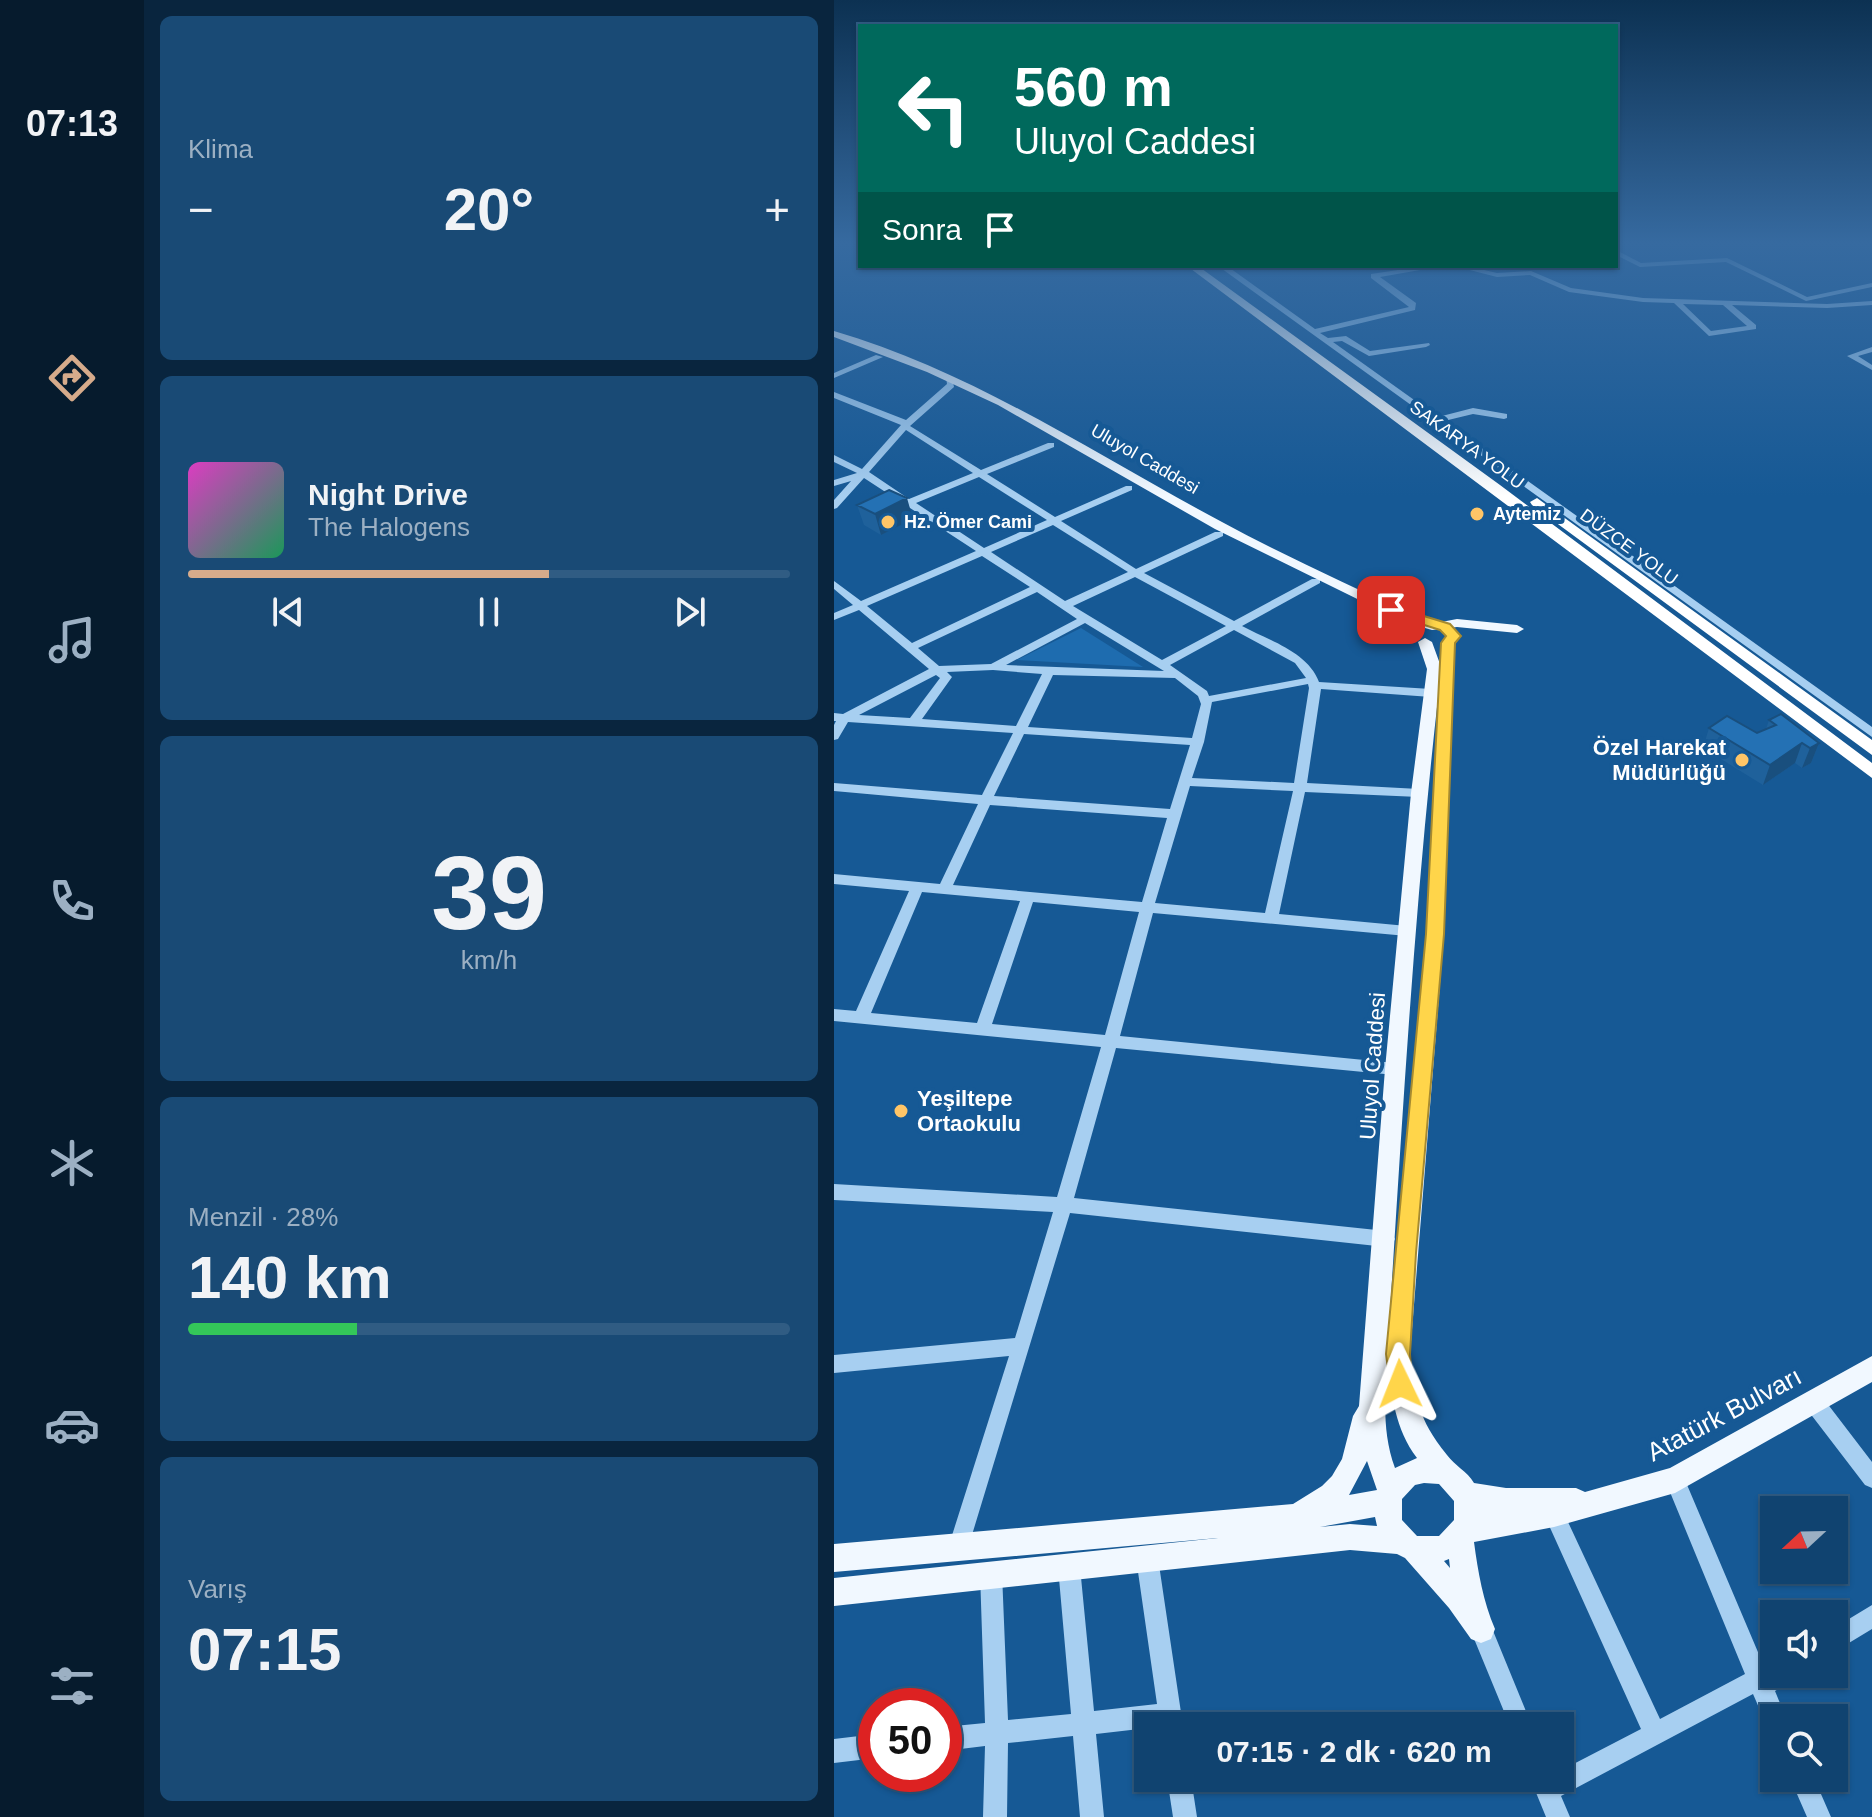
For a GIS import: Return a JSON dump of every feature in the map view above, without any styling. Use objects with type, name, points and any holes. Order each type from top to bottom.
[{"type":"highway","name":"SAKARYA YOLU","points":[[1275,327],[1872,772]]},
{"type":"highway","name":"DÜZCE YOLU","points":[[1292,327],[1624,565],[1872,749]]},
{"type":"main road","name":"Uluyol Caddesi","points":[[834,334],[1002,403],[1219,526],[1436,635]]},
{"type":"main road","name":"Uluyol Caddesi","points":[[834,341],[950,382],[1051,445],[1129,488],[1316,581],[1436,635]]},
{"type":"main road","name":"Uluyol Caddesi","points":[[1391,1497],[1376,1452],[1371,1414],[1386,1239],[1395,1069],[1436,635]]},
{"type":"main road","points":[[1436,635],[1435,934],[1398,1354],[1407,1413],[1417,1437],[1465,1495],[1467,1507],[1462,1533],[1465,1579],[1481,1629]]},
{"type":"main road","name":"Atatürk Bulvarı","points":[[1599,1500],[1675,1480],[1872,1368]]},
{"type":"main road","points":[[1285,1518],[1308,1511],[1341,1487],[1357,1461],[1373,1390]]},
{"type":"main road","points":[[1444,1472],[1419,1468],[1408,1473],[1391,1497],[1391,1521],[1408,1544],[1459,1598],[1481,1629]]},
{"type":"main road","points":[[1465,1495],[1506,1501],[1599,1500]]},
{"type":"main road","points":[[834,1558],[1285,1518],[1391,1497]]},
{"type":"main road","points":[[834,1592],[991,1572],[1069,1567],[1350,1537],[1408,1544],[1432,1552],[1445,1549],[1462,1533],[1554,1514],[1599,1500]]},
{"type":"street","points":[[1307,327],[1872,733]]},
{"type":"street","points":[[1314,332],[1335,327]]},
{"type":"street","points":[[1702,327],[1709,334],[1753,327]]},
{"type":"street","points":[[1326,341],[1343,338],[1369,354],[1426,345]]},
{"type":"street","points":[[1872,349],[1851,356],[1872,368]]},
{"type":"street","points":[[834,376],[879,357]]},
{"type":"street","points":[[834,506],[906,425],[950,382]]},
{"type":"street","points":[[834,395],[906,425],[1136,573],[1299,661],[1313,683],[1300,787],[1271,918]]},
{"type":"street","points":[[1438,420],[1473,411],[1504,416]]},
{"type":"street","points":[[908,503],[1051,445]]},
{"type":"street","points":[[834,458],[865,474],[1064,606],[1178,675],[1205,700]]},
{"type":"street","points":[[834,483],[865,474]]},
{"type":"street","points":[[834,617],[1129,488]]},
{"type":"street","points":[[1064,606],[1219,534]]},
{"type":"street","points":[[1162,665],[1316,581]]},
{"type":"street","points":[[834,584],[946,677],[913,723]]},
{"type":"street","points":[[912,647],[1037,588]]},
{"type":"street","points":[[993,667],[1085,619]]},
{"type":"street","points":[[837,715],[938,669],[993,667],[1178,675]]},
{"type":"street","points":[[945,888],[1016,732],[1049,671]]},
{"type":"street","points":[[1205,700],[1313,683],[1431,693]]},
{"type":"street","points":[[958,1548],[1022,1346],[1147,905],[1188,782],[1205,700]]},
{"type":"street","points":[[1856,721],[1872,714]]},
{"type":"street","points":[[837,715],[1016,732],[1198,742]]},
{"type":"street","points":[[834,736],[837,715]]},
{"type":"street","points":[[1188,782],[1419,793]]},
{"type":"street","points":[[834,787],[1177,814]]},
{"type":"street","points":[[834,879],[1407,931]]},
{"type":"street","points":[[861,1018],[918,886]]},
{"type":"street","points":[[982,1030],[1029,895]]},
{"type":"street","points":[[834,1015],[1395,1069]]},
{"type":"street","points":[[834,1192],[1063,1205],[1386,1239]]},
{"type":"street","points":[[834,1364],[1022,1346]]},
{"type":"street","points":[[1813,1401],[1872,1478]]},
{"type":"street","points":[[1574,1771],[1760,1683],[1675,1480]]},
{"type":"street","points":[[1554,1514],[1655,1734]]},
{"type":"street","points":[[1147,1558],[1170,1712]]},
{"type":"street","points":[[1069,1567],[1092,1817]]},
{"type":"street","points":[[991,1572],[997,1734],[995,1817]]},
{"type":"street","points":[[1848,1632],[1872,1616]]},
{"type":"street","points":[[1481,1629],[1515,1712]]},
{"type":"street","points":[[962,1737],[1134,1722]]},
{"type":"street","points":[[834,1751],[858,1748]]},
{"type":"street","points":[[1181,1792],[1185,1817]]},
{"type":"street","points":[[1548,1792],[1558,1817]]},
{"type":"street","points":[[1808,1792],[1819,1817]]},
{"type":"shaded area","points":[[1081,628],[1143,667],[1017,660]]},
{"type":"building","points":[[889,490],[907,498],[875,514],[857,505]]},
{"type":"building","points":[[1781,714],[1819,743],[1810,748],[1802,743],[1770,765],[1709,728],[1727,716],[1757,733],[1776,725],[1769,720]]},
{"type":"place","name":"Aytemiz","points":[[1477,514]]},
{"type":"place","name":"Hz. Ömer Cami","points":[[888,522]]},
{"type":"place","name":"Özel Harekat Müdürlüğü","points":[[1742,760]]},
{"type":"place","name":"Yeşiltepe Ortaokulu","points":[[901,1111]]},
{"type":"route","points":[[1391,610],[1409,619],[1445,627],[1453,636],[1448,643],[1435,934],[1404,1253],[1398,1354],[1400,1384]]}]
